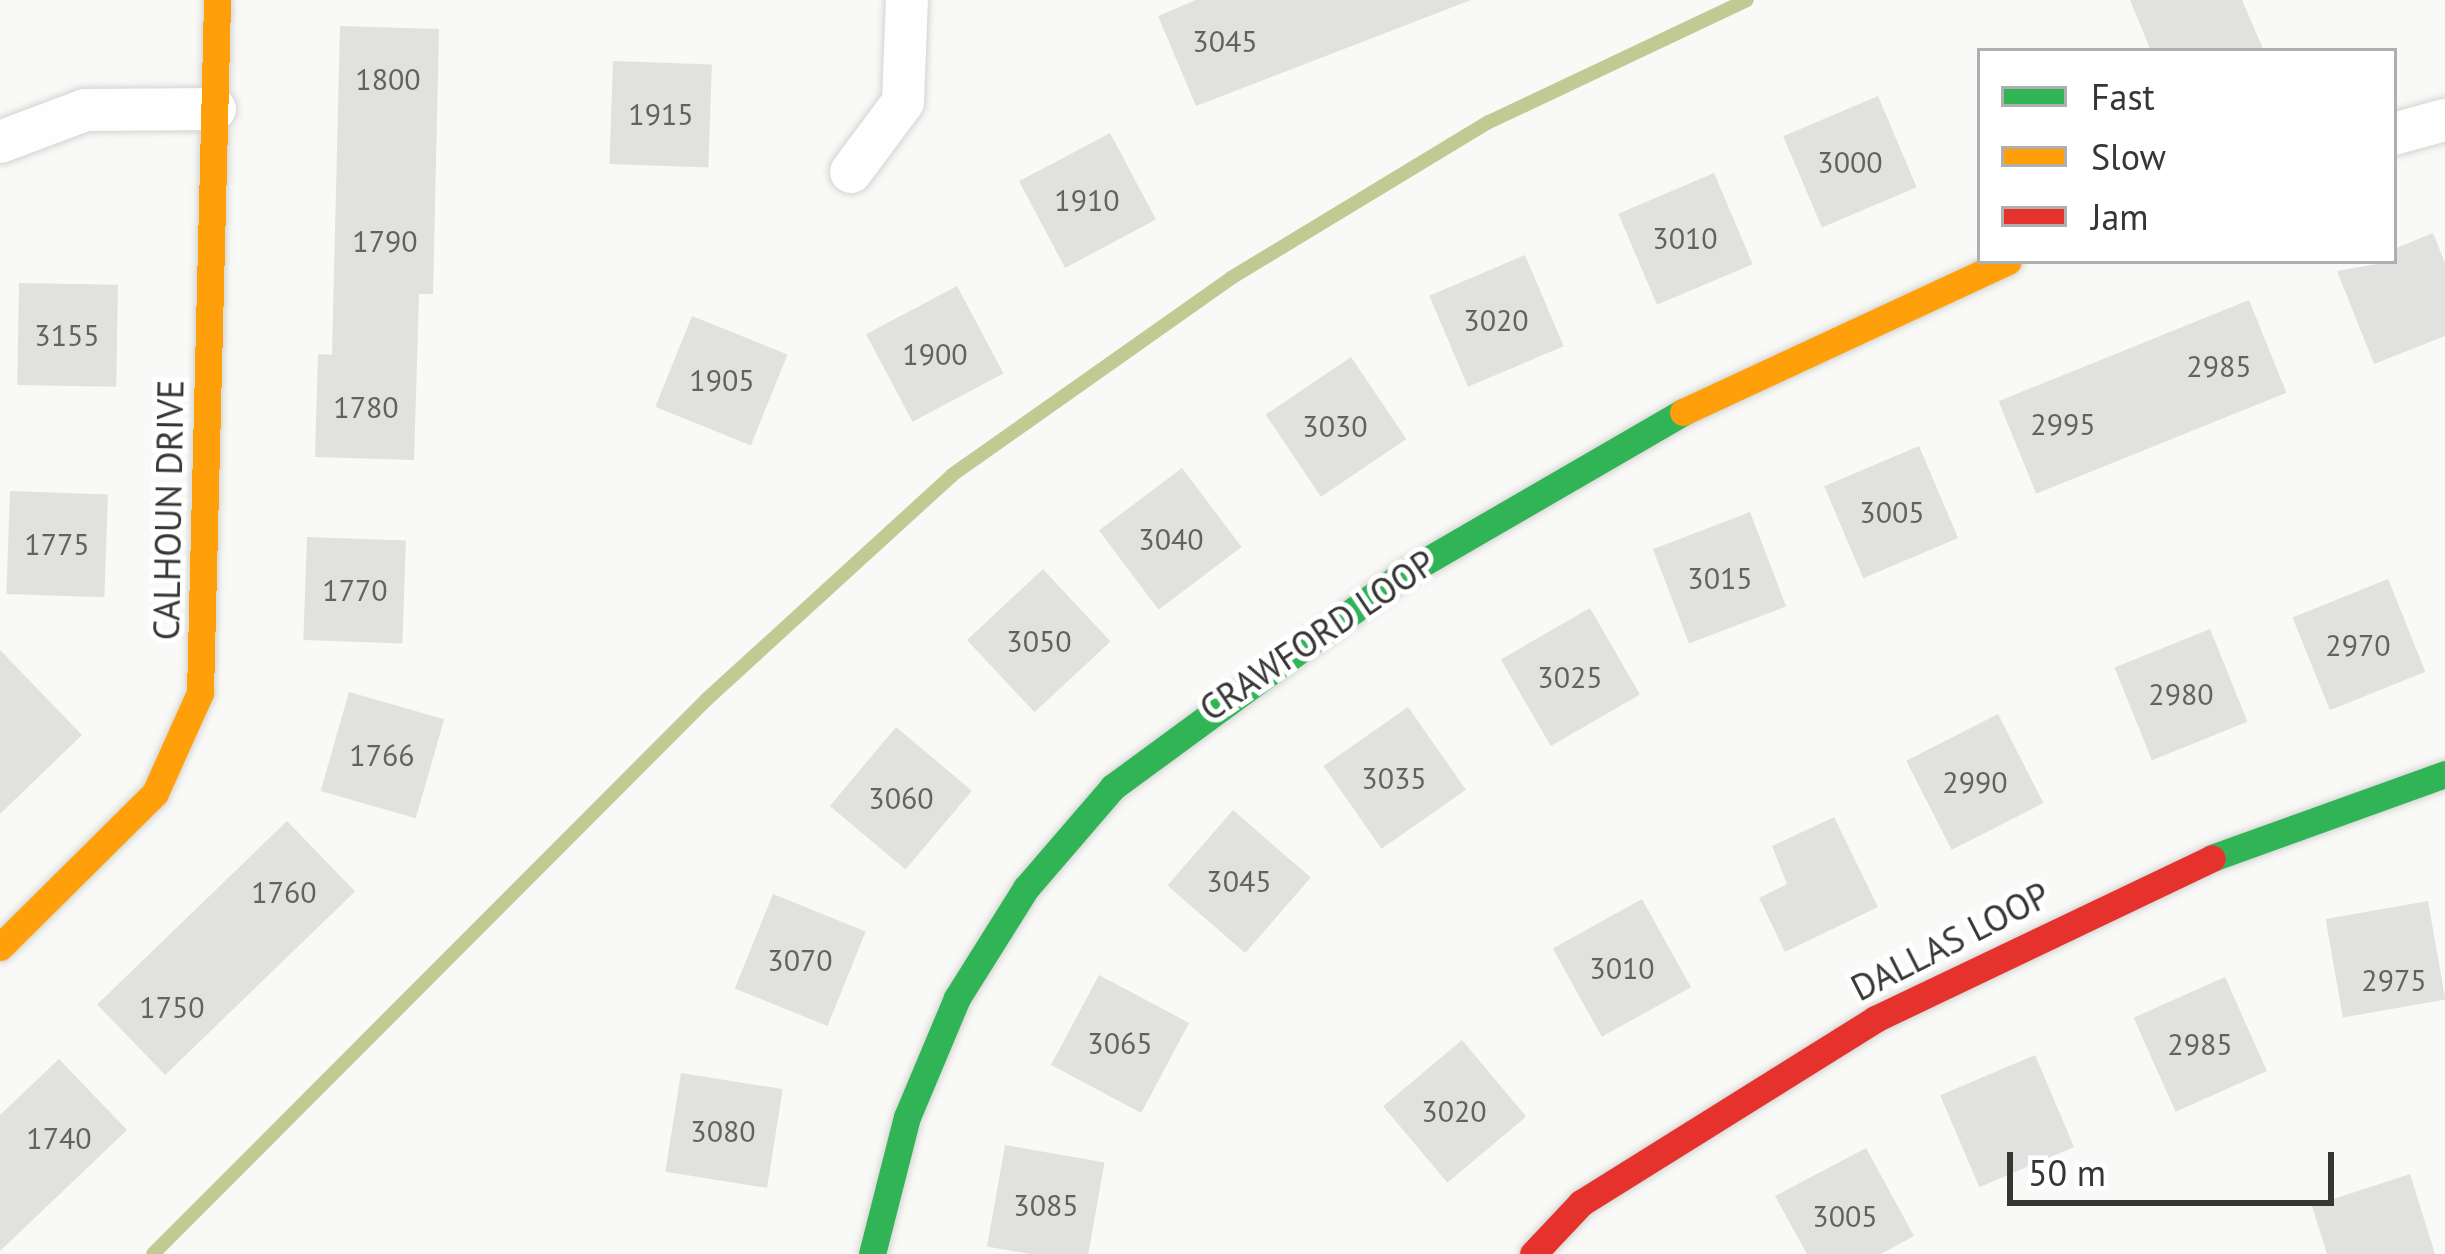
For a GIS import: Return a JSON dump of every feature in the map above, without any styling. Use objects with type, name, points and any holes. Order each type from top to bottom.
[{"type":"street","name":"CALHOUN DRIVE","points":[[0,947],[155,794],[200,693],[217,0]]},
{"type":"street","points":[[851,172],[903,102],[907,0]]},
{"type":"street","points":[[0,142],[86,110],[215,110]]},
{"type":"street","points":[[2397,133],[2445,120]]},
{"type":"street","name":"CRAWFORD LOOP","points":[[872,1254],[907,1117],[957,998],[1026,888],[1112,787],[1402,574],[1618,442],[2002,264]]},
{"type":"street","name":"DALLAS LOOP","points":[[1533,1254],[1580,1204],[1875,1019],[2260,836],[2445,774]]},
{"type":"building","points":[[1196,0],[1471,0],[1196,106],[1158,16]]},
{"type":"building","points":[[2130,0],[2242,0],[2263,48],[2150,48]]},
{"type":"building","points":[[340,26],[439,29],[433,294],[419,294],[414,460],[315,457],[318,354],[332,355]]},
{"type":"building","points":[[613,61],[712,64],[708,167],[609,164]]},
{"type":"building","points":[[1878,96],[1917,187],[1822,227],[1783,136]]},
{"type":"building","points":[[1110,133],[1156,220],[1065,268],[1019,181]]},
{"type":"building","points":[[1714,173],[1753,264],[1657,305],[1618,214]]},
{"type":"building","points":[[2433,233],[2445,263],[2445,336],[2374,364],[2337,271],[2397,264],[2397,248]]},
{"type":"building","points":[[1525,255],[1564,346],[1468,387],[1429,296]]},
{"type":"building","points":[[19,283],[118,285],[116,387],[17,385]]},
{"type":"building","points":[[957,286],[1003,373],[913,422],[866,334]]},
{"type":"building","points":[[2249,300],[2286,393],[2036,494],[1999,401]]},
{"type":"building","points":[[692,316],[787,355],[751,445],[655,407]]},
{"type":"building","points":[[1351,357],[1406,439],[1321,497],[1266,415]]},
{"type":"building","points":[[1919,446],[1958,538],[1863,578],[1824,486]]},
{"type":"building","points":[[1182,468],[1242,547],[1159,610],[1099,531]]},
{"type":"building","points":[[10,491],[108,494],[104,597],[6,594]]},
{"type":"building","points":[[1750,512],[1786,606],[1689,644],[1653,549]]},
{"type":"building","points":[[307,537],[406,540],[402,643],[303,640]]},
{"type":"building","points":[[1043,569],[1111,641],[1034,712],[967,640]]},
{"type":"building","points":[[2388,579],[2425,672],[2330,710],[2293,618]]},
{"type":"building","points":[[1590,608],[1640,695],[1551,746],[1501,660]]},
{"type":"building","points":[[2210,629],[2247,722],[2152,760],[2115,668]]},
{"type":"building","points":[[0,650],[82,735],[0,814]]},
{"type":"building","points":[[349,692],[444,719],[416,818],[321,791]]},
{"type":"building","points":[[1408,707],[1466,790],[1382,849],[1324,766]]},
{"type":"building","points":[[1998,714],[2043,803],[1952,850],[1906,761]]},
{"type":"building","points":[[896,727],[972,791],[906,870],[830,806]]},
{"type":"building","points":[[1233,810],[1311,878],[1245,953],[1167,885]]},
{"type":"building","points":[[1834,817],[1878,907],[1785,952],[1759,898],[1787,884],[1772,846]]},
{"type":"building","points":[[287,821],[355,891],[165,1075],[97,1004]]},
{"type":"building","points":[[773,894],[866,931],[828,1026],[735,989]]},
{"type":"building","points":[[1642,899],[1691,987],[1602,1037],[1553,948]]},
{"type":"building","points":[[2428,901],[2445,1000],[2343,1018],[2326,919]]},
{"type":"building","points":[[1099,975],[1189,1023],[1141,1113],[1051,1065]]},
{"type":"building","points":[[2225,977],[2267,1071],[2176,1112],[2134,1018]]},
{"type":"building","points":[[1462,1040],[1526,1117],[1447,1183],[1383,1106]]},
{"type":"building","points":[[2035,1055],[2074,1147],[1979,1187],[1940,1095]]},
{"type":"building","points":[[59,1059],[127,1130],[0,1251],[0,1115]]},
{"type":"building","points":[[681,1073],[783,1089],[767,1188],[665,1172]]},
{"type":"building","points":[[1005,1145],[1104,1163],[1088,1254],[1030,1254],[987,1246]]},
{"type":"building","points":[[1866,1148],[1914,1236],[1881,1254],[1807,1254],[1775,1196]]},
{"type":"building","points":[[2410,1174],[2435,1254],[2327,1254],[2312,1206]]},
{"type":"waterway","points":[[153,1254],[706,700],[952,475],[1231,278],[1489,122],[1747,0]]},
{"type":"traffic: fast","points":[[872,1254],[907,1117],[957,998],[1026,888],[1113,787],[1402,575],[1683,412]]},
{"type":"traffic: fast","points":[[2212,858],[2445,774]]},
{"type":"traffic: slow","points":[[0,947],[155,793],[200,693],[217,0]]},
{"type":"traffic: slow","points":[[1683,412],[2002,264]]},
{"type":"traffic: jam","points":[[1533,1254],[1581,1203],[1875,1019],[2212,858]]}]
